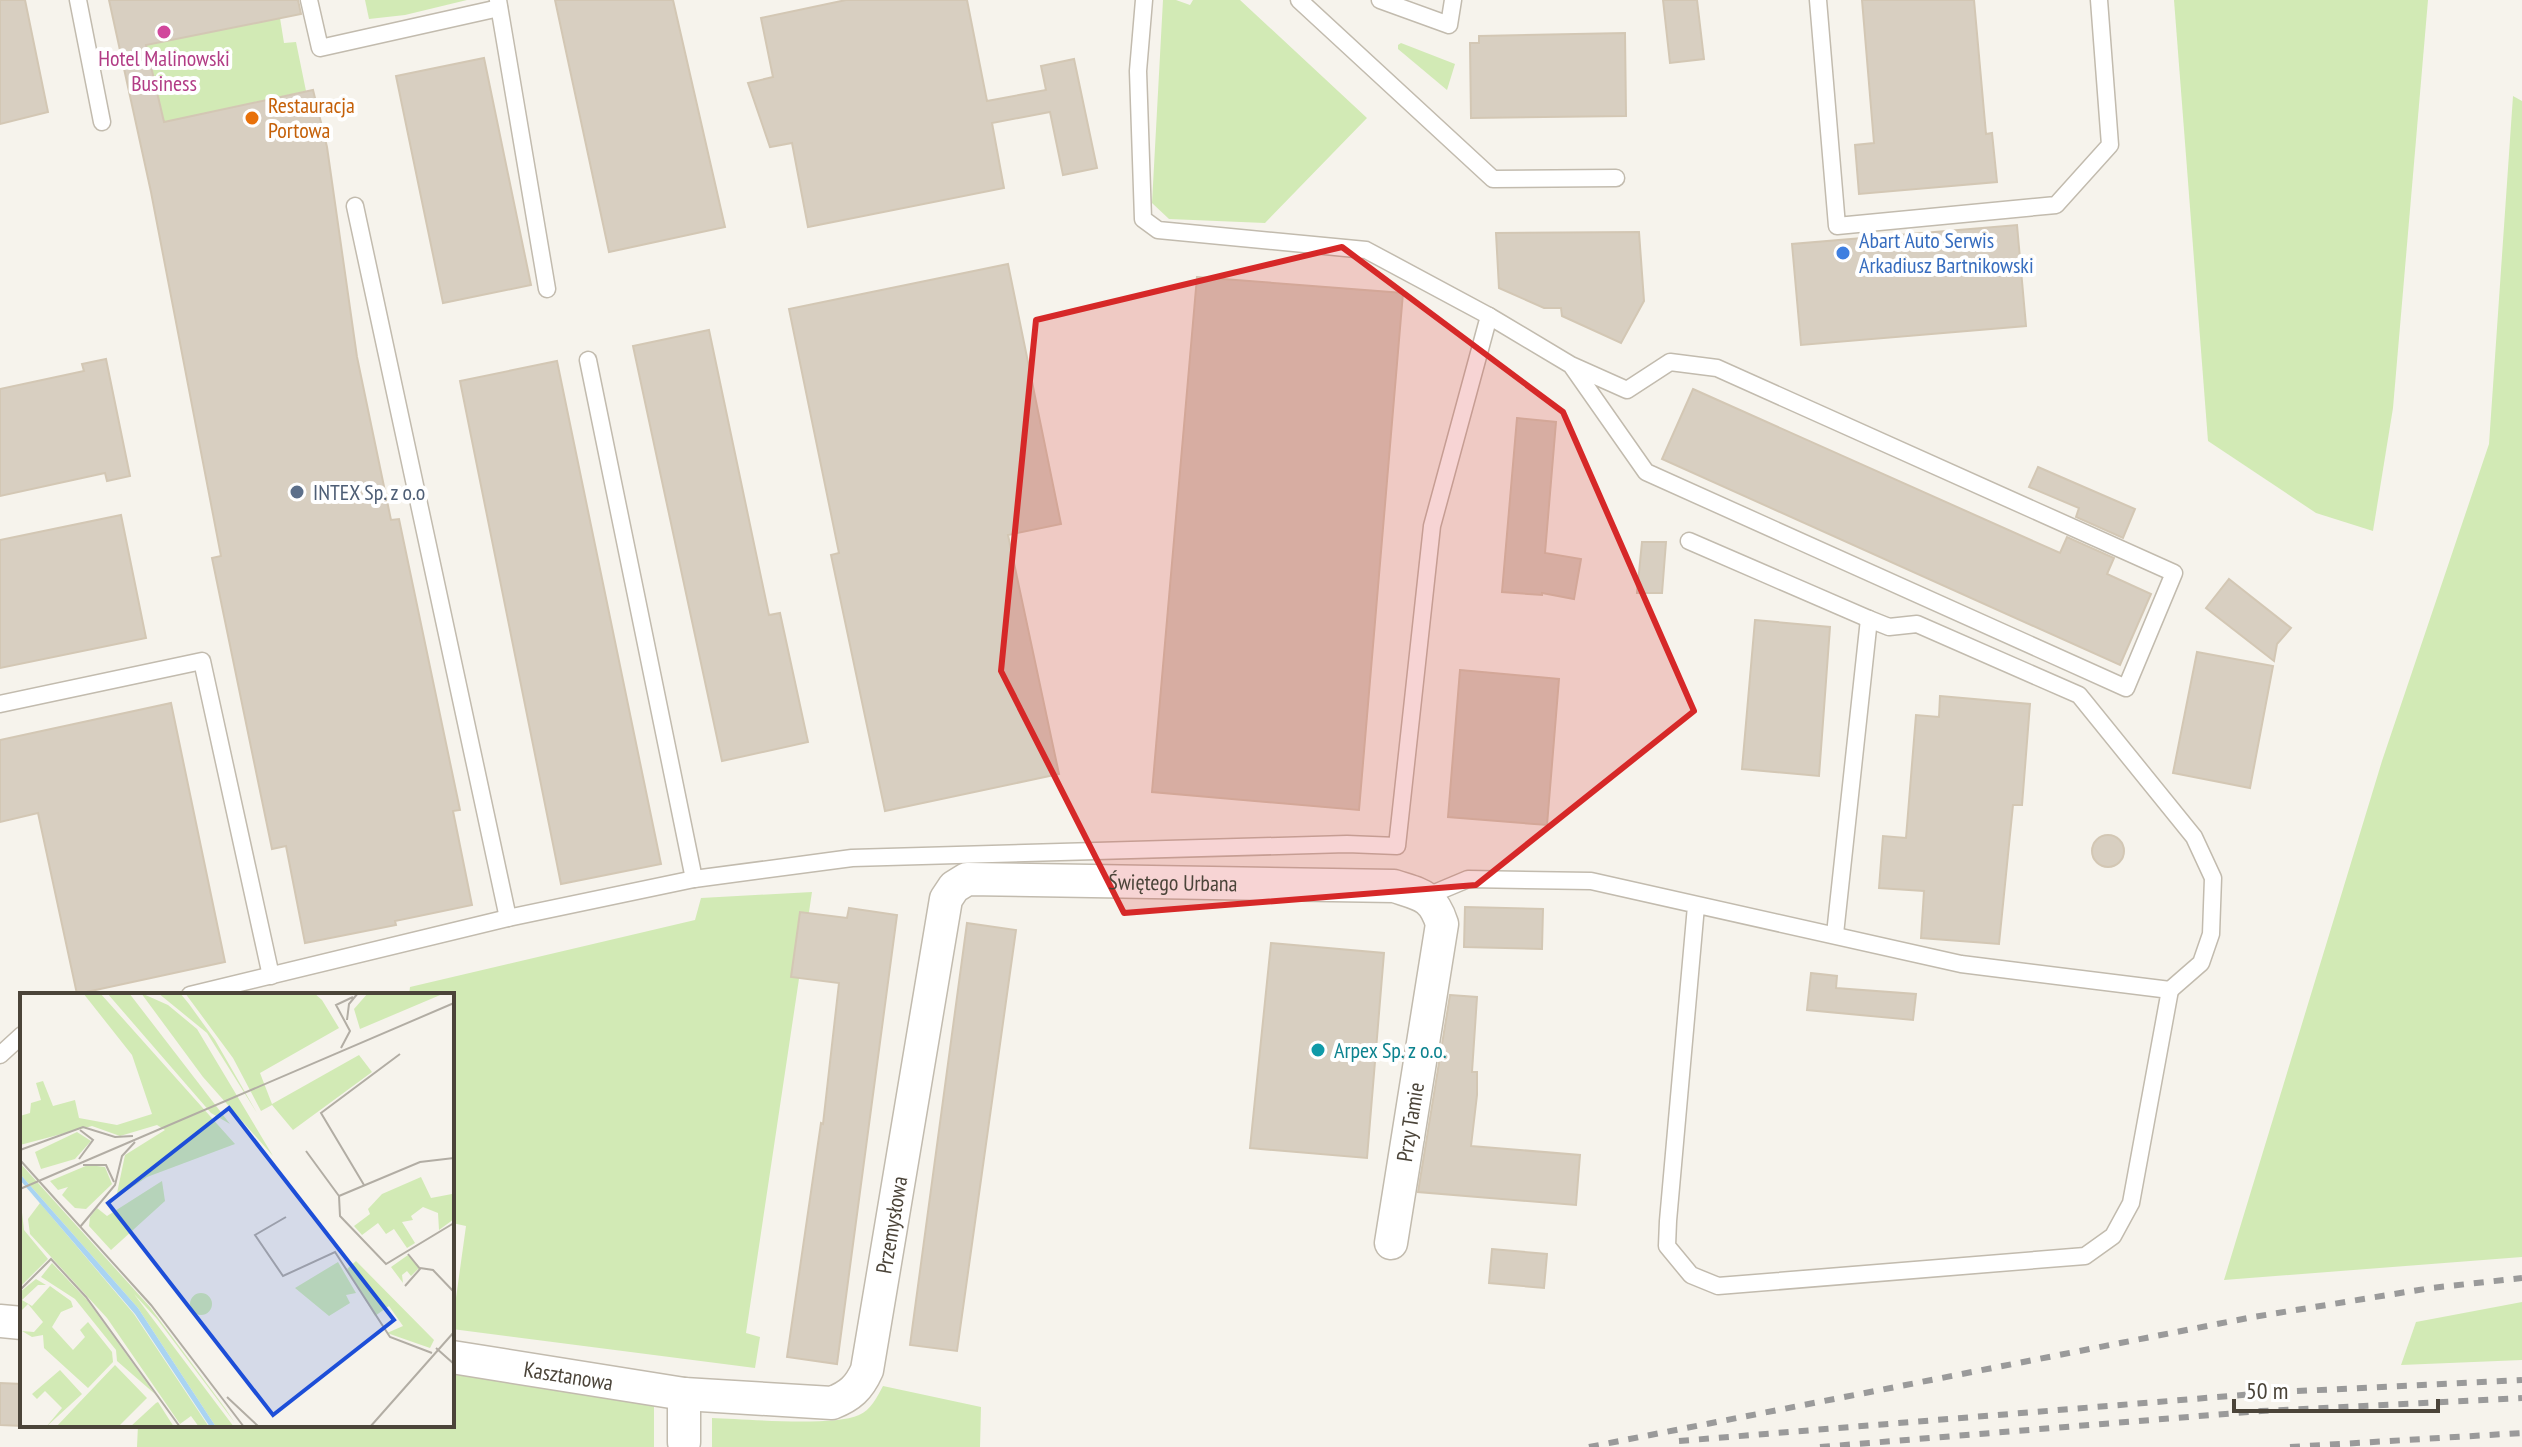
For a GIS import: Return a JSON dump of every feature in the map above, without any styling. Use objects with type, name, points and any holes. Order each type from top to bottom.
[{"type":"street","name":"Świętego Urbana","points":[[954,887],[967,879],[1394,886],[1425,897]]},
{"type":"street","name":"Przemysłowa","points":[[684,1394],[832,1403],[847,1397],[860,1386],[867,1370],[946,899],[954,887]]},
{"type":"street","name":"Przy Tamie","points":[[1391,1243],[1442,924],[1436,905],[1425,897]]},
{"type":"street","points":[[0,1321],[20,1323]]},
{"type":"street","name":"Kasztanowa","points":[[454,1357],[684,1394]]},
{"type":"street","points":[[684,1394],[684,1442]]},
{"type":"lane","points":[[78,0],[102,122]]},
{"type":"lane","points":[[309,0],[320,48],[499,4],[547,289]]},
{"type":"lane","points":[[1144,0],[1138,71],[1143,219],[1158,230],[1366,250],[1489,316],[1571,365],[1627,390],[1670,362],[1717,368],[2174,573],[2126,688],[1646,472],[1571,365]]},
{"type":"lane","points":[[1299,0],[1493,179],[1616,178]]},
{"type":"lane","points":[[1380,0],[1449,25],[1453,0]]},
{"type":"lane","points":[[1818,0],[1837,226],[2056,205],[2110,145],[2099,0]]},
{"type":"lane","points":[[355,206],[508,918]]},
{"type":"lane","points":[[199,993],[508,918],[694,879],[852,858],[1347,844],[1397,846],[1432,526],[1489,316]]},
{"type":"lane","points":[[588,360],[694,879]]},
{"type":"lane","points":[[1689,541],[1889,627],[1917,624],[2079,695],[2194,837],[2213,878],[2211,934],[2201,963],[2170,990],[2131,1203],[2113,1236],[2085,1256],[1718,1286],[1691,1275],[1667,1246],[1696,906]]},
{"type":"lane","points":[[1835,934],[1869,619]]},
{"type":"lane","points":[[0,704],[202,661],[271,976]]},
{"type":"lane","points":[[1425,897],[1468,879],[1591,881],[1961,964],[2170,990]]},
{"type":"lane","points":[[0,1055],[20,1037]]},
{"type":"highlighted area","points":[[1342,247],[1563,412],[1694,711],[1476,885],[1124,913],[1001,671],[1036,320]]},
{"type":"green space","points":[[365,0],[467,0],[405,15],[369,19]]},
{"type":"green space","points":[[1163,0],[1190,5],[1193,0],[1240,0],[1367,118],[1265,223],[1169,219],[1152,203]]},
{"type":"green space","points":[[2174,0],[2428,0],[2393,408],[2373,531],[2316,513],[2208,441]]},
{"type":"green space","points":[[280,18],[284,43],[296,42],[306,91],[164,122],[146,45]]},
{"type":"green space","points":[[1401,43],[1455,64],[1447,90],[1398,49]]},
{"type":"green space","points":[[2513,96],[2522,101],[2522,1257],[2224,1280],[2382,761],[2489,444]]},
{"type":"green space","points":[[812,892],[746,1333],[760,1337],[755,1368],[454,1329],[454,1298],[466,1226],[454,1223],[454,993],[409,993],[410,987],[695,920],[701,898]]},
{"type":"green space","points":[[2522,1302],[2522,1360],[2401,1365],[2416,1322]]},
{"type":"green space","points":[[454,1357],[654,1389],[654,1447],[137,1447],[138,1427],[454,1427]]},
{"type":"green space","points":[[883,1386],[981,1407],[980,1447],[712,1447],[712,1418],[766,1421],[846,1419],[867,1410]]},
{"type":"building","points":[[0,0],[25,0],[48,112],[0,124]]},
{"type":"building","name":"INTEX Sp. z o.o","points":[[109,0],[298,0],[301,14],[146,45],[164,122],[313,90],[327,147],[357,357],[391,520],[399,519],[460,810],[453,811],[472,905],[395,921],[396,925],[305,943],[286,846],[272,849],[212,558],[221,556],[151,192]]},
{"type":"building","points":[[555,0],[673,0],[725,227],[609,252]]},
{"type":"building","points":[[846,0],[967,0],[987,101],[1046,90],[1041,66],[1074,59],[1097,168],[1063,175],[1050,112],[992,123],[1004,188],[808,227],[792,143],[770,147],[748,83],[773,77],[761,18]]},
{"type":"building","points":[[1663,0],[1697,0],[1704,59],[1670,63]]},
{"type":"building","points":[[1862,0],[1974,0],[1986,134],[1992,133],[1997,182],[1859,194],[1855,145],[1874,143]]},
{"type":"building","points":[[1625,33],[1626,116],[1471,118],[1470,43],[1479,43],[1479,36]]},
{"type":"building","points":[[484,58],[531,285],[443,303],[396,76]]},
{"type":"building","points":[[2017,225],[2026,326],[1801,345],[1792,244]]},
{"type":"building","points":[[1639,232],[1644,301],[1621,343],[1562,316],[1561,308],[1544,308],[1499,288],[1496,233]]},
{"type":"building","points":[[1008,264],[1061,524],[1008,535],[1059,774],[885,811],[831,555],[839,553],[789,309]]},
{"type":"building","points":[[1197,277],[1403,293],[1359,810],[1152,792]]},
{"type":"building","points":[[709,330],[769,615],[780,613],[808,742],[722,761],[633,346]]},
{"type":"building","points":[[106,359],[130,476],[107,481],[105,473],[0,496],[0,389],[84,371],[82,364]]},
{"type":"building","points":[[557,361],[661,864],[561,884],[460,381]]},
{"type":"building","points":[[1693,389],[2060,553],[2067,537],[2114,558],[2107,574],[2151,594],[2120,665],[1662,459]]},
{"type":"building","points":[[1517,418],[1556,422],[1545,553],[1581,559],[1574,599],[1542,593],[1502,592]]},
{"type":"building","points":[[2038,467],[2135,509],[2123,538],[2076,517],[2079,508],[2029,487]]},
{"type":"building","points":[[121,515],[146,638],[0,668],[0,540]]},
{"type":"building","points":[[1642,542],[1666,542],[1662,593],[1637,593]]},
{"type":"building","points":[[2229,579],[2291,628],[2277,644],[2274,661],[2206,608]]},
{"type":"building","points":[[1755,620],[1830,627],[1819,776],[1742,769]]},
{"type":"building","points":[[2197,652],[2273,666],[2250,788],[2173,773]]},
{"type":"building","points":[[1460,670],[1559,679],[1547,825],[1448,817]]},
{"type":"building","points":[[1940,696],[2030,704],[2022,805],[2013,805],[1999,944],[1921,938],[1924,891],[1879,888],[1883,836],[1906,838],[1916,715],[1939,717]]},
{"type":"building","points":[[171,703],[225,962],[77,993],[38,813],[0,822],[0,740]]},
{"type":"building","points":[[2108,835],[2119,840],[2124,851],[2119,862],[2108,867],[2097,862],[2092,851],[2097,840]]},
{"type":"building","points":[[1465,907],[1543,909],[1542,949],[1464,947]]},
{"type":"building","points":[[849,908],[897,915],[837,1364],[787,1357],[823,1124],[839,983],[791,977],[800,912],[847,918]]},
{"type":"building","points":[[967,923],[1016,930],[957,1351],[910,1345]]},
{"type":"building","name":"Arpex Sp. z o.o.","points":[[1271,943],[1384,953],[1367,1158],[1250,1148]]},
{"type":"building","points":[[1811,973],[1837,976],[1836,988],[1916,994],[1913,1020],[1807,1010]]},
{"type":"building","points":[[1450,995],[1477,997],[1472,1072],[1477,1072],[1477,1095],[1471,1146],[1580,1155],[1576,1205],[1418,1192]]},
{"type":"building","points":[[1492,1249],[1547,1254],[1544,1288],[1489,1283]]},
{"type":"building","points":[[0,1383],[20,1384],[20,1426],[0,1425]]},
{"type":"railway","points":[[1589,1447],[2253,1317],[2431,1288],[2522,1278]]},
{"type":"railway","points":[[1679,1441],[2279,1392],[2522,1380]]},
{"type":"railway","points":[[1820,1447],[2261,1411],[2522,1398]]},
{"type":"railway","points":[[2290,1447],[2522,1433]]},
{"type":"place","name":"Hotel Malinowski Business","points":[[164,32]]},
{"type":"place","name":"Restauracja Portowa","points":[[252,118]]},
{"type":"place","name":"Abart Auto Serwis Arkadiusz Bartnikowski","points":[[1843,253]]},
{"type":"place","name":"INTEX Sp. z o.o","points":[[297,492]]},
{"type":"place","name":"Arpex Sp. z o.o.","points":[[1318,1050]]}]
